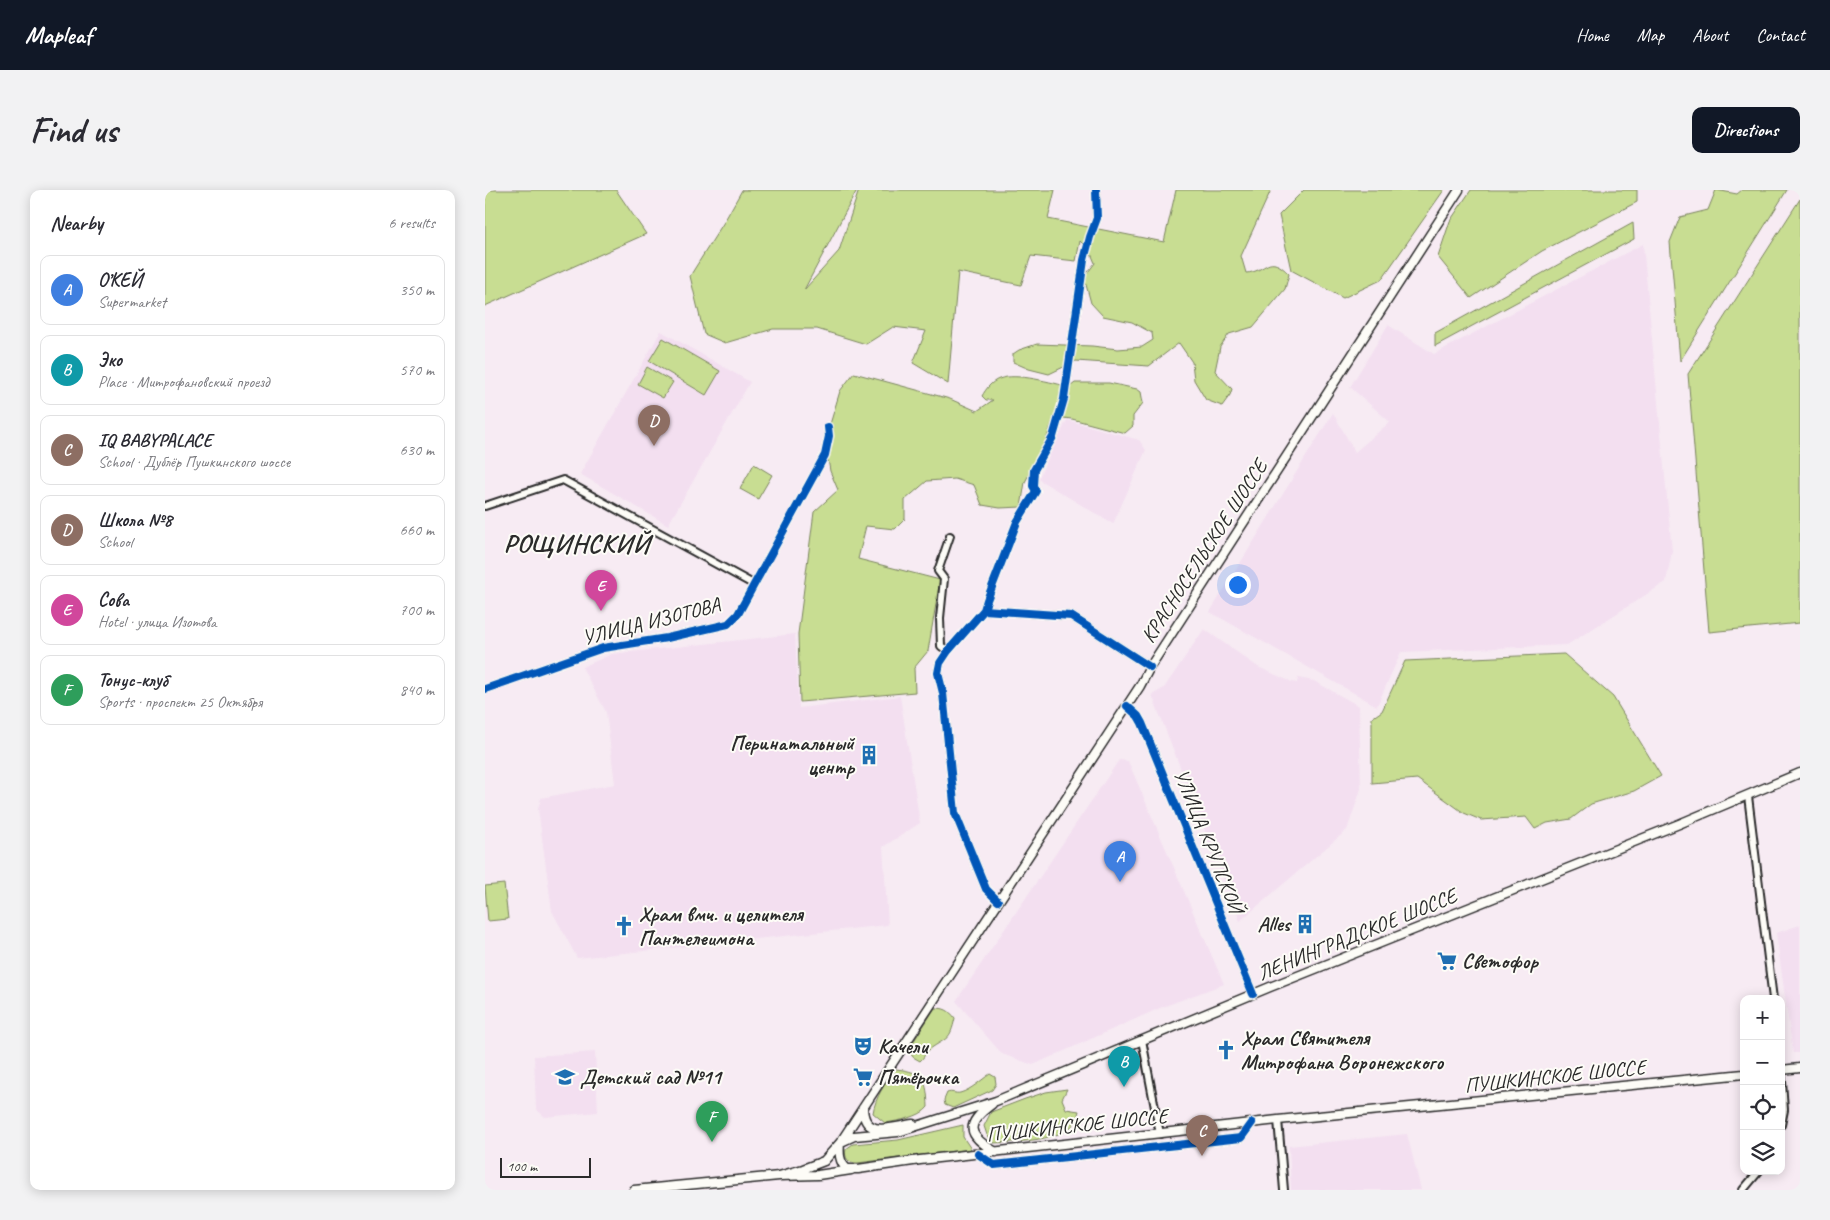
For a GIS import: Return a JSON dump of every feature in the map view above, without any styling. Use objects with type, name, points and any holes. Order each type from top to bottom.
[{"type":"main road","name":"КРАСНОСЕЛЬСКОЕ ШОССЕ","points":[[779,1176],[803,1170],[824,1161],[839,1143],[1127,706],[1150,666],[1459,190]]},
{"type":"main road","name":"ЛЕНИНГРАДСКОЕ ШОССЕ","points":[[839,1143],[854,1136],[899,1132],[996,1100],[1800,773]]},
{"type":"main road","points":[[1785,1069],[1800,1068]]},
{"type":"main road","name":"ПУШКИНСКОЕ ШОССЕ","points":[[779,1176],[818,1175],[920,1160],[1278,1120],[1740,1074]]},
{"type":"main road","points":[[996,1100],[975,1119],[973,1127],[974,1135],[978,1140],[996,1152]]},
{"type":"main road","points":[[863,1108],[863,1116],[871,1128],[937,1120]]},
{"type":"main road","points":[[839,1143],[839,1155],[843,1165],[847,1169],[861,1169]]},
{"type":"main road","points":[[633,1190],[779,1176]]},
{"type":"street","points":[[998,901],[986,889],[955,813],[943,693],[938,673],[940,663],[948,651],[984,610],[1017,522],[1036,491],[1033,486],[1033,470],[1053,437],[1064,399],[1085,260],[1097,218],[1096,190]]},
{"type":"street","name":"УЛИЦА ИЗОТОВА","points":[[485,688],[608,647],[667,638],[728,624],[738,614],[825,455],[829,436],[828,426]]},
{"type":"street","name":"УЛИЦА ИЗОТОВА","points":[[485,506],[563,480],[753,584]]},
{"type":"street","points":[[948,651],[941,646],[940,618],[944,580],[938,571],[950,536]]},
{"type":"street","points":[[984,610],[1071,616],[1150,666]]},
{"type":"street","name":"УЛИЦА КРУПСКОЙ","points":[[1127,706],[1138,716],[1253,994]]},
{"type":"street","points":[[1747,796],[1772,995]]},
{"type":"street","points":[[1142,1040],[1160,1134]]},
{"type":"street","points":[[1278,1120],[1284,1190]]},
{"type":"street","points":[[978,1154],[995,1165],[1241,1138],[1252,1123]]},
{"type":"street","points":[[1743,1190],[1756,1175]]},
{"type":"shaded area","points":[[1643,244],[1672,551],[1666,582],[1567,645],[1401,652],[1377,706],[1210,612],[1333,413],[1355,452],[1390,422],[1350,387],[1388,325],[1434,354]]},
{"type":"shaded area","points":[[661,331],[750,382],[668,525],[580,474]]},
{"type":"shaded area","points":[[1067,420],[1139,440],[1146,450],[1113,524],[1038,479]]},
{"type":"shaded area","points":[[1204,629],[1258,667],[1292,682],[1297,683],[1298,678],[1314,681],[1359,706],[1361,789],[1347,830],[1240,921],[1152,695],[1164,688]]},
{"type":"shaded area","points":[[795,634],[799,708],[900,696],[920,823],[883,847],[888,925],[577,958],[552,911],[538,809],[541,798],[615,784],[606,712],[582,667],[612,654]]},
{"type":"shaded area","points":[[1119,760],[1128,761],[1224,984],[1160,1008],[1033,1065],[1002,1054],[956,1001]]},
{"type":"shaded area","points":[[1800,925],[1800,1053],[1793,1053],[1776,933]]},
{"type":"shaded area","name":"Детский сад №11","points":[[595,1052],[598,1112],[545,1117],[536,1109],[534,1056]]},
{"type":"shaded area","points":[[1407,1134],[1421,1190],[1291,1190],[1289,1146]]},
{"type":"green space","points":[[485,190],[616,190],[646,234],[485,306]]},
{"type":"green space","points":[[742,190],[857,190],[804,290],[839,251],[859,190],[1055,190],[1048,219],[1164,242],[1176,190],[1271,190],[1241,256],[1246,273],[1259,270],[1267,265],[1276,264],[1289,274],[1285,289],[1253,327],[1229,334],[1220,347],[1215,371],[1232,389],[1222,406],[1206,400],[1194,380],[1192,362],[1179,343],[1149,366],[1076,361],[1049,374],[1029,369],[1013,362],[1013,354],[1037,344],[1118,349],[1142,347],[1153,340],[1152,333],[1132,322],[1103,316],[1091,303],[1085,276],[1095,263],[1090,251],[1080,241],[1076,261],[1031,256],[1021,285],[958,272],[948,384],[913,363],[926,331],[893,327],[866,344],[817,329],[773,329],[725,343],[704,334],[690,276]]},
{"type":"green space","points":[[1304,190],[1444,190],[1381,280],[1343,298],[1291,270],[1279,215]]},
{"type":"green space","points":[[1471,190],[1637,190],[1637,202],[1542,251],[1471,298],[1438,257],[1450,221]]},
{"type":"green space","points":[[1716,190],[1737,194],[1742,190],[1787,190],[1680,361],[1670,242],[1680,217],[1708,210]]},
{"type":"green space","points":[[1800,199],[1800,623],[1709,632],[1688,374]]},
{"type":"green space","points":[[1633,223],[1634,239],[1435,346],[1435,333]]},
{"type":"green space","points":[[663,338],[720,371],[706,395],[649,361]]},
{"type":"green space","points":[[647,367],[673,382],[663,398],[638,384]]},
{"type":"green space","points":[[854,373],[950,399],[977,411],[993,400],[986,400],[982,396],[987,388],[996,380],[1006,377],[1024,377],[1070,387],[1075,383],[1109,383],[1137,389],[1141,392],[1143,403],[1133,416],[1133,426],[1125,433],[1072,419],[1054,417],[1043,448],[1025,482],[1021,507],[1000,508],[982,505],[974,485],[955,479],[927,481],[905,500],[905,519],[895,529],[866,526],[858,559],[940,580],[928,651],[914,668],[915,692],[800,702],[798,634],[814,512],[838,490],[830,471],[825,441],[840,391]]},
{"type":"green space","points":[[754,464],[772,475],[758,499],[740,489]]},
{"type":"green space","points":[[1564,654],[1613,697],[1661,776],[1634,791],[1591,804],[1571,819],[1547,823],[1535,829],[1526,817],[1481,820],[1464,813],[1417,779],[1372,783],[1372,718],[1382,711],[1405,661]]},
{"type":"green space","points":[[504,884],[508,919],[488,921],[485,886]]},
{"type":"green space","points":[[935,1008],[948,1011],[955,1018],[947,1038],[930,1049],[920,1061],[913,1057],[908,1050]]},
{"type":"green space","points":[[896,1069],[906,1070],[919,1075],[923,1079],[927,1091],[928,1107],[915,1116],[885,1123],[873,1113],[874,1107],[888,1079]]},
{"type":"green space","points":[[990,1074],[995,1077],[996,1084],[992,1090],[953,1108],[945,1105],[944,1100],[947,1093],[964,1092]]},
{"type":"green space","points":[[1067,1089],[1062,1099],[1066,1109],[1079,1111],[1076,1121],[1061,1133],[1038,1139],[994,1143],[987,1135],[984,1126],[991,1112],[1046,1092]]},
{"type":"green space","points":[[963,1125],[963,1137],[971,1149],[857,1163],[849,1161],[846,1157],[846,1149],[853,1144],[898,1140]]},
{"type":"cycle path","points":[[984,610],[1017,522],[1036,491],[1033,486],[1034,470],[1053,437],[1064,399],[1084,260],[1097,218],[1096,190]]},
{"type":"cycle path","points":[[485,689],[603,648],[667,638],[728,624],[738,614],[825,455],[829,436],[828,427]]},
{"type":"cycle path","points":[[998,901],[986,889],[955,813],[943,693],[938,673],[940,663],[948,651],[984,610],[1071,616],[1150,667]]},
{"type":"cycle path","points":[[1127,706],[1138,716],[1142,723],[1253,994]]},
{"type":"cycle path","points":[[978,1154],[994,1165],[1241,1138],[1252,1123]]},
{"type":"place","name":"Школа №8","points":[[654,446]]},
{"type":"place","name":"Сова","points":[[601,611]]},
{"type":"place","name":"Перинатальный центр","points":[[869,755]]},
{"type":"place","name":"О’КЕЙ","points":[[1120,882]]},
{"type":"place","name":"Alles","points":[[1305,924]]},
{"type":"place","name":"Храм вмч. и целителя Пантелеимона","points":[[624,926]]},
{"type":"place","name":"Светофор","points":[[1447,961]]},
{"type":"place","name":"Качели","points":[[863,1046]]},
{"type":"place","name":"Храм Святителя Митрофана Воронежского","points":[[1226,1050]]},
{"type":"place","name":"Детский сад №11","points":[[565,1077]]},
{"type":"place","name":"Пятёрочка","points":[[863,1077]]},
{"type":"place","name":"Эко","points":[[1124,1087]]},
{"type":"place","name":"Тонус-клуб","points":[[712,1142]]},
{"type":"place","name":"IQ BABYPALACE","points":[[1202,1156]]},
{"type":"district","name":"РОЩИНСКИЙ","points":[[577,543]]}]
